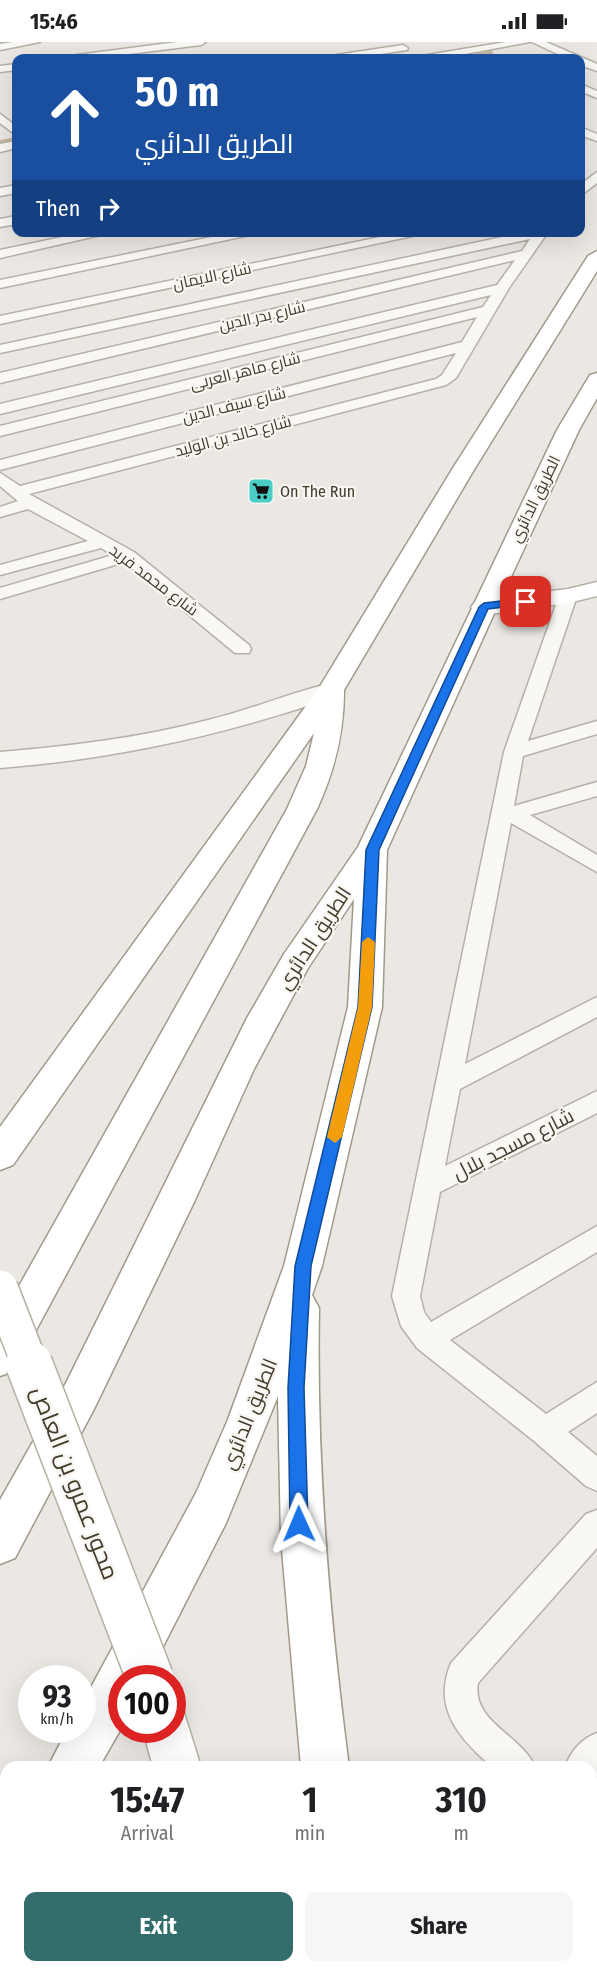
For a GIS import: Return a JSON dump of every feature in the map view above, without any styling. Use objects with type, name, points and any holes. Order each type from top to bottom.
[{"type":"main road","points":[[0,1155],[331,690],[477,448],[597,256]]},
{"type":"main road","name":"الطريق الدائري","points":[[0,1543],[80,1396],[177,1200],[237,1069],[264,1018],[295,962],[372,850],[568,430],[597,379]]},
{"type":"main road","points":[[484,607],[568,596],[597,589]]},
{"type":"main road","points":[[0,1358],[312,788],[327,748],[332,719],[331,690]]},
{"type":"main road","name":"الطريق الدائري","points":[[130,1665],[166,1599],[248,1422],[303,1266],[365,1007],[372,850]]},
{"type":"main road","points":[[303,1266],[296,1388],[299,1524],[324,1761]]},
{"type":"main road","name":"محور عمرو بن العاص","points":[[0,1288],[145,1665]]},
{"type":"main road","name":"الطريق الدائري","points":[[75,1761],[108,1704]]},
{"type":"main road","points":[[171,1743],[175,1761]]},
{"type":"street","points":[[0,47],[35,42]]},
{"type":"street","points":[[108,54],[201,42]]},
{"type":"street","points":[[388,42],[418,54]]},
{"type":"street","points":[[481,42],[507,54]]},
{"type":"street","points":[[430,54],[493,48],[525,42]]},
{"type":"street","points":[[537,42],[565,54]]},
{"type":"street","points":[[0,117],[12,128]]},
{"type":"street","points":[[585,187],[597,176]]},
{"type":"street","points":[[0,254],[83,237]]},
{"type":"street","points":[[0,284],[233,237]]},
{"type":"street","name":"شارع الايمان","points":[[0,320],[401,237]]},
{"type":"street","points":[[0,349],[522,237]]},
{"type":"street","points":[[468,345],[502,288],[538,237]]},
{"type":"street","name":"شارع بدر الدين","points":[[0,378],[525,254]]},
{"type":"street","points":[[0,409],[502,288]]},
{"type":"street","name":"شارع ماهر العربى","points":[[0,431],[490,310]]},
{"type":"street","name":"شارع خالد بن الوليد","points":[[0,512],[24,497],[436,384],[448,378],[468,345]]},
{"type":"street","name":"شارع سيف الدين","points":[[0,465],[468,345]]},
{"type":"street","name":"شارع محمد فريد","points":[[0,478],[24,497],[128,556],[242,649]]},
{"type":"street","points":[[0,570],[104,542]]},
{"type":"street","points":[[0,594],[128,556]]},
{"type":"street","points":[[568,596],[514,752],[509,811],[449,1083],[406,1296],[411,1317],[427,1338],[545,1431],[597,1476]]},
{"type":"street","points":[[0,760],[64,755],[146,743],[243,720],[331,690]]},
{"type":"street","points":[[514,752],[597,727]]},
{"type":"street","points":[[509,811],[597,789]]},
{"type":"street","points":[[509,811],[587,850],[597,865]]},
{"type":"street","points":[[449,1083],[597,1006]]},
{"type":"street","name":"شارع مسجد بلال","points":[[428,1185],[470,1167],[597,1101]]},
{"type":"street","points":[[427,1338],[597,1238]]},
{"type":"street","points":[[545,1431],[597,1396]]},
{"type":"street","points":[[512,1761],[468,1719],[460,1697],[463,1675],[597,1525]]},
{"type":"waterway","points":[[485,54],[491,53]]},
{"type":"waterway","points":[[0,142],[12,140]]},
{"type":"slow traffic","points":[[335,1137],[365,1007],[368,942]]},
{"type":"place","name":"On The Run","points":[[261,491]]},
{"type":"route","points":[[299,1524],[296,1388],[303,1266],[365,1007],[372,850],[484,607],[526,602]]}]
